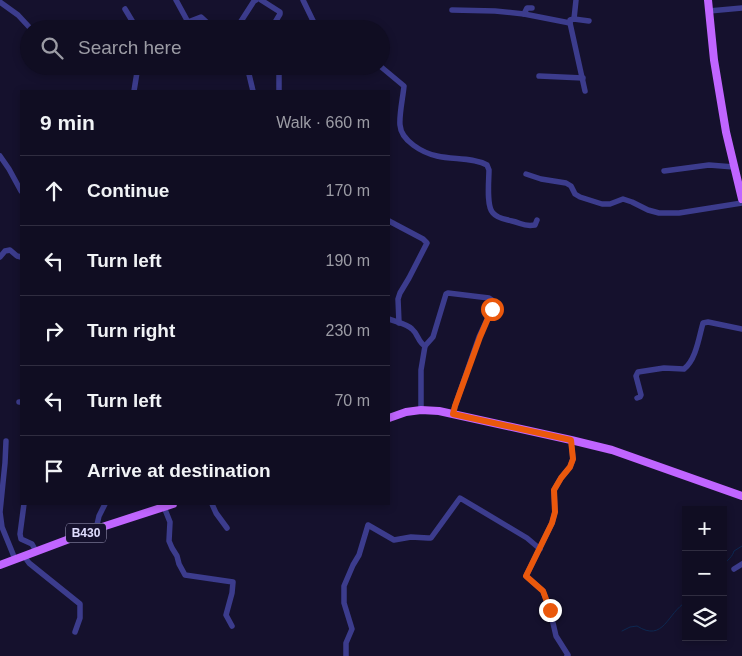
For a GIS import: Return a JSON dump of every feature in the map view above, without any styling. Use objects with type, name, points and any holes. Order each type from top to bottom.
[{"type":"main road","points":[[708,0],[714,60],[726,132],[742,199]]},
{"type":"main road","points":[[390,418],[406,412],[421,410],[439,411],[571,440],[612,450],[742,496]]},
{"type":"main road","name":"B430","points":[[0,565],[96,529],[170,505]]},
{"type":"street","points":[[176,0],[187,20]]},
{"type":"street","points":[[242,20],[256,0]]},
{"type":"street","points":[[261,0],[280,12],[276,20]]},
{"type":"street","points":[[303,0],[312,20]]},
{"type":"street","points":[[576,0],[572,21],[585,91]]},
{"type":"street","points":[[0,2],[18,14],[23,20]]},
{"type":"street","points":[[524,14],[527,8],[532,8]]},
{"type":"street","points":[[709,11],[742,8]]},
{"type":"street","points":[[124,10],[131,20]]},
{"type":"street","points":[[452,10],[494,11],[572,21],[589,21]]},
{"type":"street","points":[[192,20],[201,16],[205,20]]},
{"type":"street","points":[[390,74],[404,86],[400,126],[403,136],[414,146],[436,156],[466,159],[482,162],[487,165],[489,170],[489,205],[493,213],[500,218],[526,226],[535,225],[537,220]]},
{"type":"street","points":[[134,90],[137,75]]},
{"type":"street","points":[[249,75],[253,90]]},
{"type":"street","points":[[279,75],[279,90]]},
{"type":"street","points":[[539,76],[583,78]]},
{"type":"street","points":[[0,156],[20,189]]},
{"type":"street","points":[[664,172],[709,165],[734,167]]},
{"type":"street","points":[[526,174],[541,179],[566,183],[580,197],[602,204],[610,204],[623,199],[659,213],[679,213],[742,203]]},
{"type":"street","points":[[390,222],[427,243],[400,293],[398,299],[399,323]]},
{"type":"street","points":[[0,257],[5,251],[10,250],[20,257]]},
{"type":"street","points":[[421,410],[421,370],[425,346],[433,337],[446,294],[489,298],[492,300],[492,309],[453,414]]},
{"type":"street","points":[[390,319],[412,328],[421,344],[425,346]]},
{"type":"street","points":[[637,398],[641,395],[636,376],[638,372],[664,368],[684,370],[688,366],[693,358],[703,323],[708,322],[742,329]]},
{"type":"street","points":[[567,656],[556,636],[543,591],[526,576],[552,523],[555,512],[554,490],[570,467],[573,459],[571,440]]},
{"type":"street","points":[[6,441],[0,512],[2,527],[15,559]]},
{"type":"street","points":[[346,656],[346,643],[352,629],[344,603],[344,586],[359,555],[368,525],[394,540],[411,537],[431,538],[460,498],[527,538],[540,549]]},
{"type":"street","points":[[24,505],[21,539],[32,544],[36,552]]},
{"type":"street","points":[[96,529],[104,505]]},
{"type":"street","points":[[212,505],[227,528]]},
{"type":"street","points":[[164,507],[170,522],[169,541],[185,575],[233,582],[226,615],[232,626]]},
{"type":"street","points":[[24,556],[29,563],[80,604],[80,618],[75,632]]},
{"type":"street","points":[[734,569],[742,564]]},
{"type":"waterway","points":[[727,561],[734,551],[742,546]]},
{"type":"waterway","points":[[622,631],[637,626],[653,631],[659,629],[682,605]]},
{"type":"route","points":[[492,309],[453,414],[571,440],[573,459],[570,467],[554,490],[555,512],[552,523],[526,576],[543,591],[550,610]]}]
